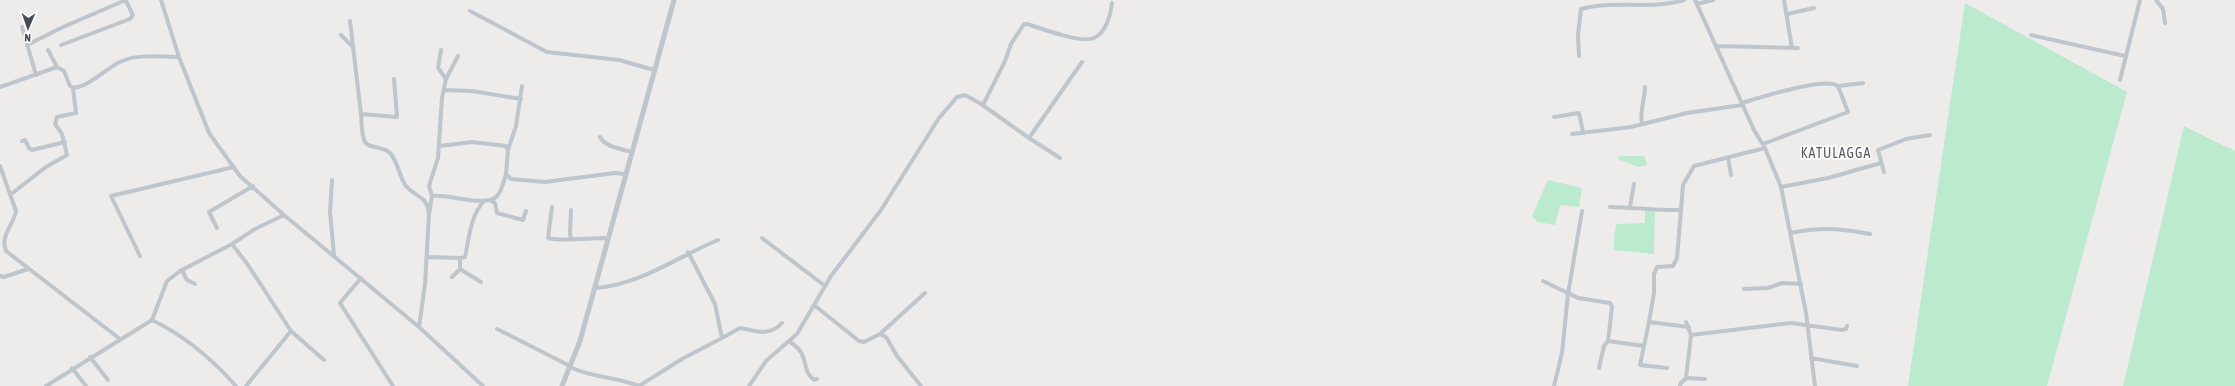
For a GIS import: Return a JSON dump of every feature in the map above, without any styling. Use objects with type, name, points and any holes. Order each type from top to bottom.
[{"type":"street","points":[[27,45],[63,27],[126,0],[133,15],[130,19],[61,45]]},
{"type":"street","points":[[161,0],[179,56],[209,133],[234,167],[252,186],[284,215],[361,278],[483,386]]},
{"type":"street","points":[[562,386],[580,341],[674,0]]},
{"type":"street","points":[[1579,56],[1578,34],[1581,9],[1614,3],[1661,4],[1684,0]]},
{"type":"street","points":[[1713,0],[1696,2],[1754,130],[1764,146],[1781,187],[1800,284],[1815,386]]},
{"type":"street","points":[[1784,0],[1792,48]]},
{"type":"street","points":[[2120,80],[2140,0]]},
{"type":"street","points":[[2156,0],[2163,9],[2165,23]]},
{"type":"street","points":[[981,104],[984,102],[1005,62],[1011,44],[1024,24],[1052,32],[1089,39],[1096,37],[1103,29],[1109,18],[1112,3]]},
{"type":"street","points":[[1787,14],[1814,8]]},
{"type":"street","points":[[470,11],[547,52],[619,60],[654,70]]},
{"type":"street","points":[[350,21],[364,141],[367,145],[384,149],[391,153],[407,187],[422,197],[428,205],[427,257],[418,327]]},
{"type":"street","points":[[22,27],[36,75]]},
{"type":"street","points":[[2032,35],[2125,56]]},
{"type":"street","points":[[341,36],[353,47]]},
{"type":"street","points":[[1716,46],[1798,48]]},
{"type":"street","points":[[10,195],[58,158],[66,156],[65,142],[62,134],[55,124],[55,120],[57,117],[76,113],[72,88],[64,71],[57,67],[48,50]]},
{"type":"street","points":[[441,50],[438,68],[446,79]]},
{"type":"street","points":[[72,88],[87,85],[98,74],[128,58],[179,56]]},
{"type":"street","points":[[428,214],[432,196],[429,186],[440,146],[440,116],[446,79],[458,56]]},
{"type":"street","points":[[1029,138],[1082,62]]},
{"type":"street","points":[[0,87],[57,67]]},
{"type":"street","points":[[361,114],[397,117],[394,79]]},
{"type":"street","points":[[1572,134],[1642,124],[1742,104],[1794,88],[1829,83],[1838,86],[1863,83]]},
{"type":"street","points":[[432,196],[484,201],[496,198],[504,182],[506,174],[508,150],[516,126],[522,86]]},
{"type":"street","points":[[1667,368],[1640,366],[1649,322],[1654,274],[1657,267],[1673,266],[1677,258],[1683,185],[1690,170],[1694,166],[1704,162],[1728,157],[1764,146],[1848,112],[1838,86]]},
{"type":"street","points":[[1642,124],[1640,116],[1645,97],[1645,87]]},
{"type":"street","points":[[444,90],[472,91],[520,99]]},
{"type":"street","points":[[749,386],[766,361],[790,342],[797,334],[825,286],[880,210],[938,118],[957,97],[965,95],[981,104],[1060,158]]},
{"type":"street","points":[[1554,116],[1579,113],[1583,132]]},
{"type":"street","points":[[1884,172],[1878,150],[1906,139],[1930,135]]},
{"type":"street","points":[[600,137],[602,142],[606,144],[632,152]]},
{"type":"street","points":[[22,141],[25,140],[29,148],[32,150],[65,142]]},
{"type":"street","points":[[440,146],[472,142],[506,146],[508,150]]},
{"type":"street","points":[[1728,157],[1731,175]]},
{"type":"street","points":[[1781,187],[1828,178],[1881,163]]},
{"type":"street","points":[[0,166],[16,211],[15,216],[3,236],[2,242],[6,251],[120,339]]},
{"type":"street","points":[[140,256],[112,196],[234,167]]},
{"type":"street","points":[[506,174],[511,179]]},
{"type":"street","points":[[504,182],[511,179],[546,182],[626,174]]},
{"type":"street","points":[[332,180],[330,212],[334,255]]},
{"type":"street","points":[[1630,207],[1634,184]]},
{"type":"street","points":[[217,228],[209,212],[252,186]]},
{"type":"street","points":[[490,200],[495,203],[497,213],[523,220],[526,211]]},
{"type":"street","points":[[427,257],[465,257],[466,239],[474,218],[484,201]]},
{"type":"street","points":[[552,207],[548,238],[565,240],[571,238],[604,238],[608,240]]},
{"type":"street","points":[[1610,207],[1630,207],[1658,211],[1681,210]]},
{"type":"street","points":[[571,210],[571,238]]},
{"type":"street","points":[[1554,386],[1562,353],[1568,294],[1582,211]]},
{"type":"street","points":[[46,386],[72,368],[152,320],[167,281],[182,270],[232,244],[255,229],[284,215]]},
{"type":"street","points":[[1790,233],[1815,228],[1842,228],[1870,234]]},
{"type":"street","points":[[762,238],[825,286]]},
{"type":"street","points":[[595,288],[624,284],[688,252],[718,240]]},
{"type":"street","points":[[232,244],[291,331],[324,360]]},
{"type":"street","points":[[688,252],[715,304],[722,338]]},
{"type":"street","points":[[452,277],[460,269],[460,258]]},
{"type":"street","points":[[0,276],[4,277],[28,269]]},
{"type":"street","points":[[460,269],[481,282]]},
{"type":"street","points":[[182,270],[187,280],[195,284]]},
{"type":"street","points":[[361,278],[340,303],[393,386]]},
{"type":"street","points":[[1543,281],[1568,294],[1610,303],[1612,307],[1608,340],[1604,346],[1599,368]]},
{"type":"street","points":[[1744,289],[1768,288],[1782,284],[1800,284]]},
{"type":"street","points":[[814,305],[859,341],[864,342],[880,334],[924,294]]},
{"type":"street","points":[[152,320],[170,329],[188,343],[236,386]]},
{"type":"street","points":[[497,329],[584,374],[628,381],[639,386],[682,359],[740,328],[756,332],[769,332],[782,322]]},
{"type":"street","points":[[1649,322],[1688,327]]},
{"type":"street","points":[[1680,386],[1686,378],[1692,335],[1686,322]]},
{"type":"street","points":[[1692,335],[1791,324],[1842,330],[1846,329],[1847,326]]},
{"type":"street","points":[[246,386],[291,331]]},
{"type":"street","points":[[880,334],[886,337],[897,356],[921,386]]},
{"type":"street","points":[[1608,340],[1644,346]]},
{"type":"street","points":[[790,342],[798,347],[804,355],[808,375],[814,380],[817,379]]},
{"type":"street","points":[[90,357],[108,380]]},
{"type":"street","points":[[1812,358],[1857,366]]},
{"type":"street","points":[[72,368],[86,386]]},
{"type":"street","points":[[1686,378],[1705,379]]},
{"type":"green space","points":[[1965,3],[2127,92],[2047,386],[1908,386]]},
{"type":"green space","points":[[2184,126],[2235,151],[2235,386],[2123,386]]},
{"type":"green space","points":[[1618,156],[1644,156],[1647,165],[1638,167],[1618,159]]},
{"type":"green space","points":[[1548,180],[1582,188],[1579,207],[1560,205],[1555,225],[1537,222],[1532,216]]},
{"type":"green space","points":[[1645,210],[1655,212],[1654,254],[1613,250],[1616,224],[1645,223]]},
{"type":"district","name":"KATULAGGA","points":[[1836,153]]}]
